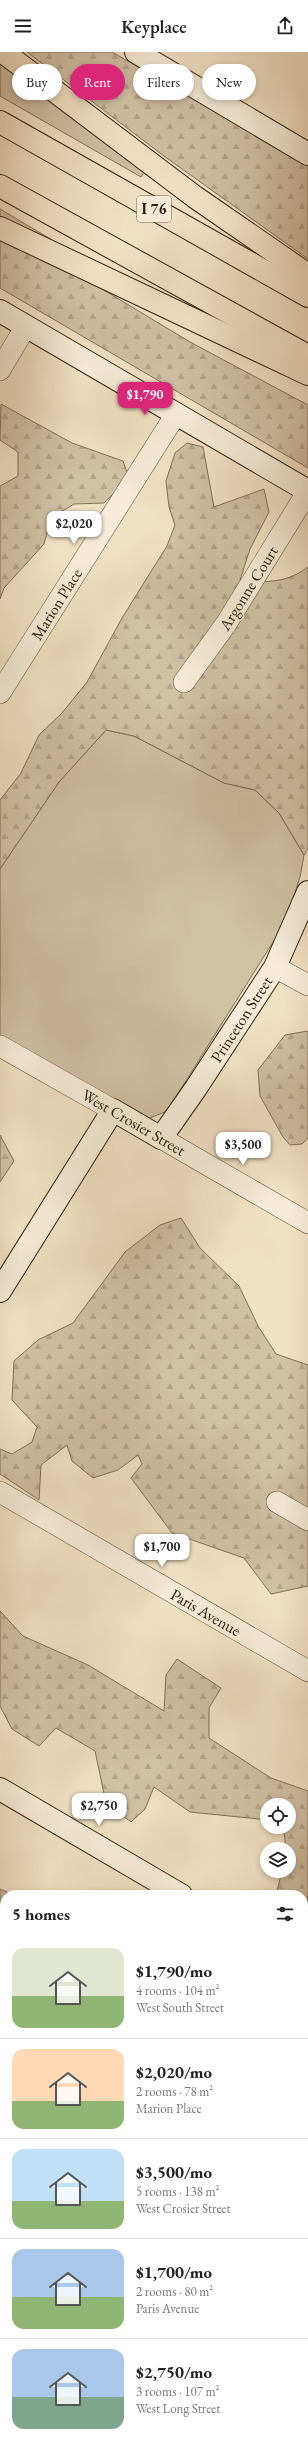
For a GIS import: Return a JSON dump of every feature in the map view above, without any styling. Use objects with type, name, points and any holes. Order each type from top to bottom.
[{"type":"highway","points":[[4,52],[195,197],[308,275]]},
{"type":"highway","name":"I 76","points":[[0,122],[308,296]]},
{"type":"highway","points":[[0,186],[308,356]]},
{"type":"highway","points":[[0,228],[308,374]]},
{"type":"street","points":[[150,55],[308,154]]},
{"type":"street","points":[[0,311],[308,491]]},
{"type":"street","points":[[0,370],[26,326]]},
{"type":"street","name":"Marion Place","points":[[0,693],[176,414]]},
{"type":"street","name":"Argonne Court","points":[[184,682],[226,624],[308,491]]},
{"type":"street","name":"Princeton Street","points":[[161,1138],[196,1088],[275,967],[308,892]]},
{"type":"street","points":[[275,967],[308,985]]},
{"type":"street","name":"West Crosier Street","points":[[0,1046],[308,1223]]},
{"type":"street","points":[[0,1291],[113,1110]]},
{"type":"street","name":"Paris Avenue","points":[[0,1492],[308,1671]]},
{"type":"street","points":[[278,1502],[308,1520]]},
{"type":"street","points":[[0,1789],[172,1890]]},
{"type":"green space","points":[[27,52],[112,52],[133,64],[133,100],[194,99],[308,165],[308,259],[164,156],[90,100],[125,100],[125,64],[70,64],[70,85],[62,79],[62,64],[43,64]]},
{"type":"green space","points":[[0,58],[12,67],[12,100],[55,100],[146,169],[141,177],[0,96]]},
{"type":"green space","points":[[0,209],[79,256],[0,217]]},
{"type":"green space","points":[[0,239],[59,263],[190,342],[308,405],[308,468],[0,288]]},
{"type":"green space","points":[[1,404],[72,443],[123,461],[127,472],[119,488],[104,503],[74,504],[51,518],[44,544],[4,588],[0,599],[0,486],[18,476],[18,452],[0,440]]},
{"type":"green space","points":[[187,443],[203,447],[214,507],[264,489],[269,512],[250,549],[240,580],[276,581],[292,576],[308,567],[308,849],[304,855],[279,813],[255,790],[224,783],[134,736],[106,730],[59,782],[0,869],[0,800],[21,773],[39,735],[62,713],[87,682],[122,618],[167,546],[175,525],[169,507],[166,481],[175,453]]},
{"type":"green space","points":[[106,730],[134,736],[224,783],[255,790],[279,813],[304,855],[300,877],[285,923],[167,1111],[145,1120],[0,1037],[0,869],[59,782]]},
{"type":"green space","points":[[308,1031],[308,1138],[302,1144],[290,1145],[283,1137],[260,1096],[258,1070],[285,1035]]},
{"type":"green space","points":[[0,1135],[14,1161],[0,1182]]},
{"type":"green space","points":[[181,1218],[200,1248],[239,1286],[258,1326],[276,1354],[308,1365],[308,1586],[271,1594],[244,1558],[172,1533],[131,1478],[142,1464],[138,1455],[118,1470],[93,1478],[72,1461],[67,1445],[41,1465],[39,1500],[0,1474],[0,1449],[12,1454],[32,1442],[37,1427],[12,1400],[14,1361],[38,1340],[73,1323],[125,1252],[160,1225]]},
{"type":"green space","points":[[0,1611],[23,1636],[88,1665],[164,1711],[166,1675],[177,1659],[221,1688],[209,1708],[209,1738],[271,1778],[308,1791],[308,1890],[277,1890],[280,1878],[296,1878],[296,1842],[285,1842],[284,1834],[296,1834],[296,1798],[260,1798],[260,1820],[190,1812],[154,1787],[145,1809],[131,1822],[106,1803],[95,1751],[56,1728],[39,1746],[12,1729],[0,1706]]}]
